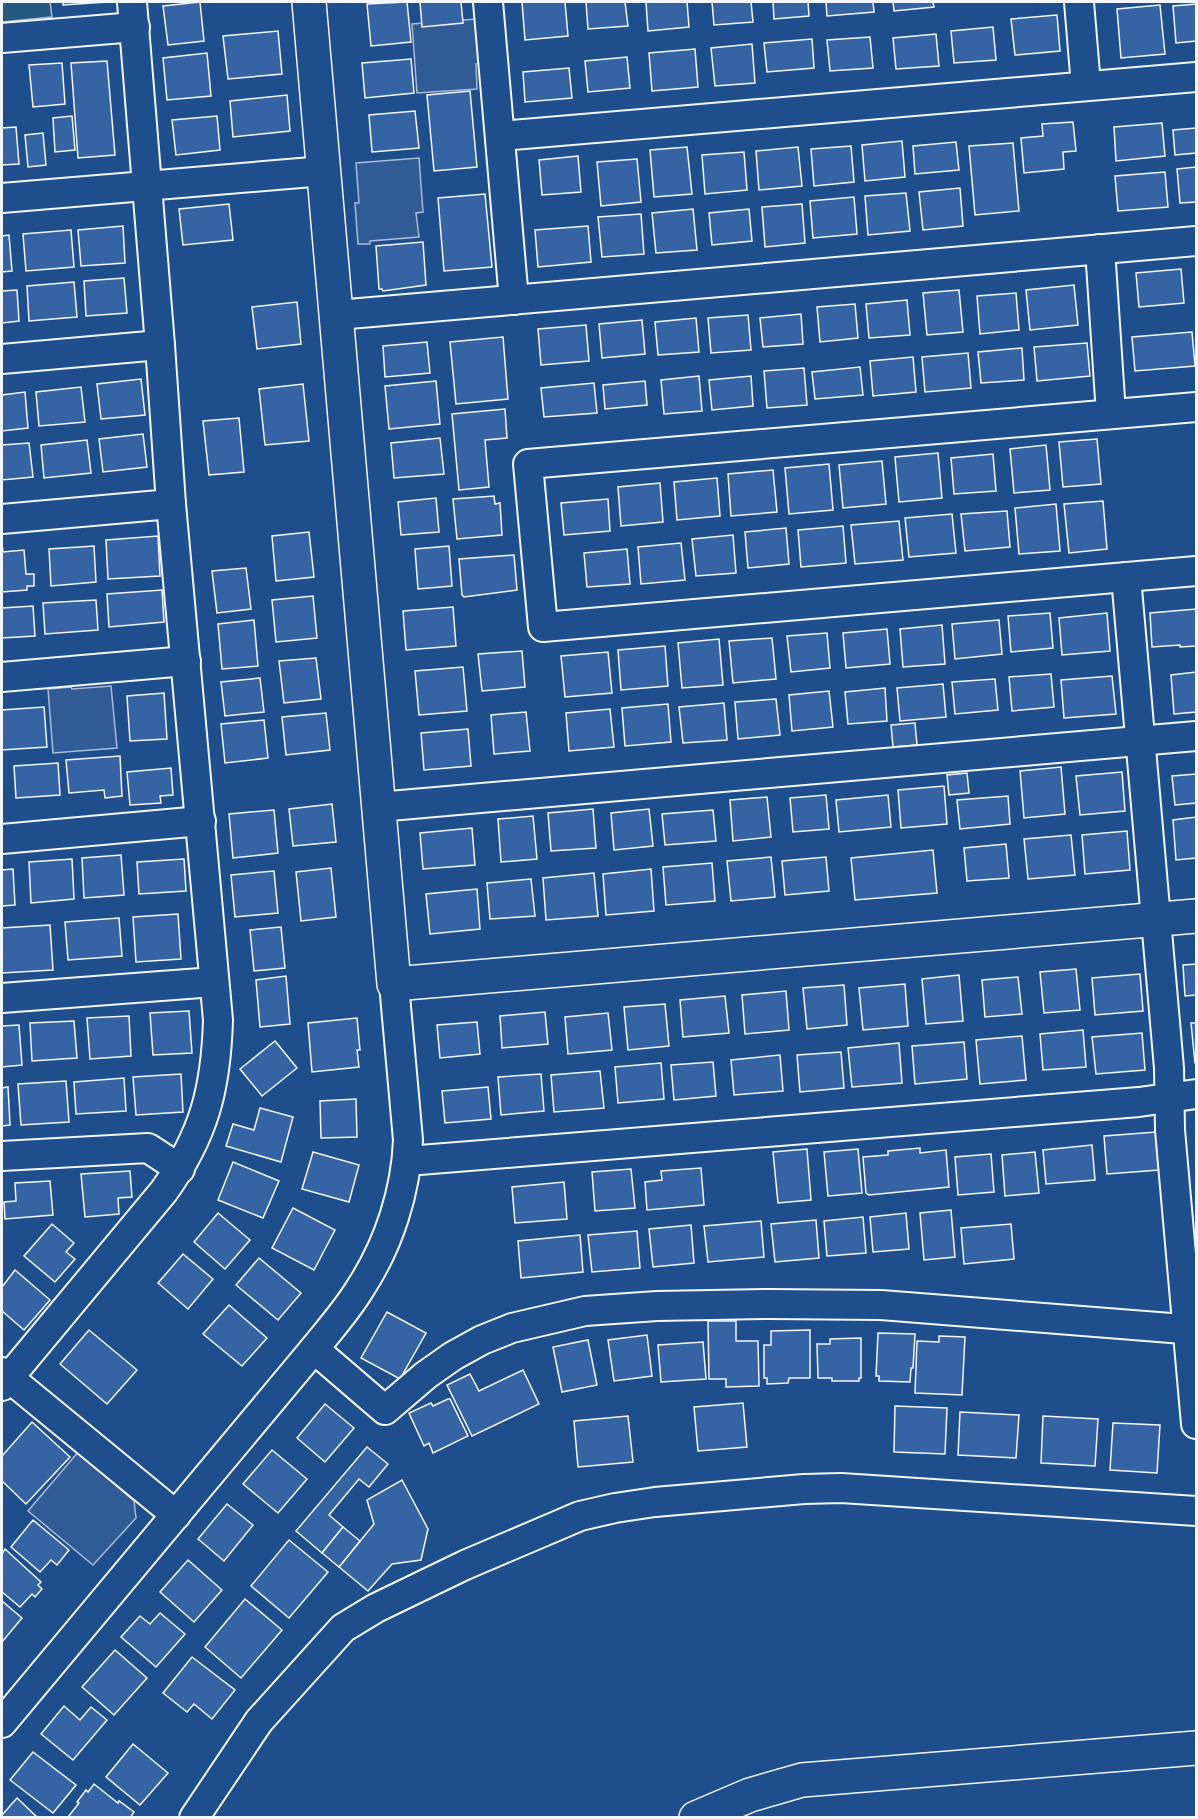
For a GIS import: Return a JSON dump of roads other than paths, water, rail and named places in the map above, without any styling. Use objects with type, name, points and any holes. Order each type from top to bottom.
[{"type":"street","points":[[2,1723],[314,1349],[362,1287],[392,1224],[407,1161],[408,1140],[309,2]]},
{"type":"street","points":[[488,2],[514,300]]},
{"type":"street","points":[[1078,2],[1086,86]]},
{"type":"street","points":[[2,38],[133,14],[171,504],[218,1020],[213,1079],[195,1142],[180,1169],[164,1191],[4,1379],[176,1515]]},
{"type":"street","points":[[501,136],[1197,76]]},
{"type":"street","points":[[2,198],[324,171]]},
{"type":"street","points":[[337,315],[1197,241]]},
{"type":"street","points":[[1100,249],[1111,414]]},
{"type":"street","points":[[2,359],[160,345]]},
{"type":"street","points":[[1197,407],[528,464],[543,627],[1197,571]]},
{"type":"street","points":[[2,519],[171,504]]},
{"type":"street","points":[[1126,577],[1169,1068],[1170,1130],[1193,1329],[1197,1424]]},
{"type":"street","points":[[2,677],[186,661]]},
{"type":"street","points":[[378,807],[1197,736]]},
{"type":"street","points":[[2,839],[201,821]]},
{"type":"street","points":[[394,984],[1197,916]]},
{"type":"street","points":[[2,998],[214,982]]},
{"type":"street","points":[[407,1161],[1127,1103],[1197,1094]]},
{"type":"street","points":[[2,1156],[148,1148],[180,1169]]},
{"type":"street","points":[[314,1349],[385,1410],[426,1375],[453,1356],[482,1340],[512,1328],[585,1311],[657,1306],[881,1305],[1193,1329]]},
{"type":"street","points":[[194,1818],[259,1721],[344,1628],[376,1608],[455,1570],[580,1516],[655,1502],[841,1488],[1197,1511]]},
{"type":"street","points":[[696,1818],[750,1795],[802,1780],[1197,1748]]}]
